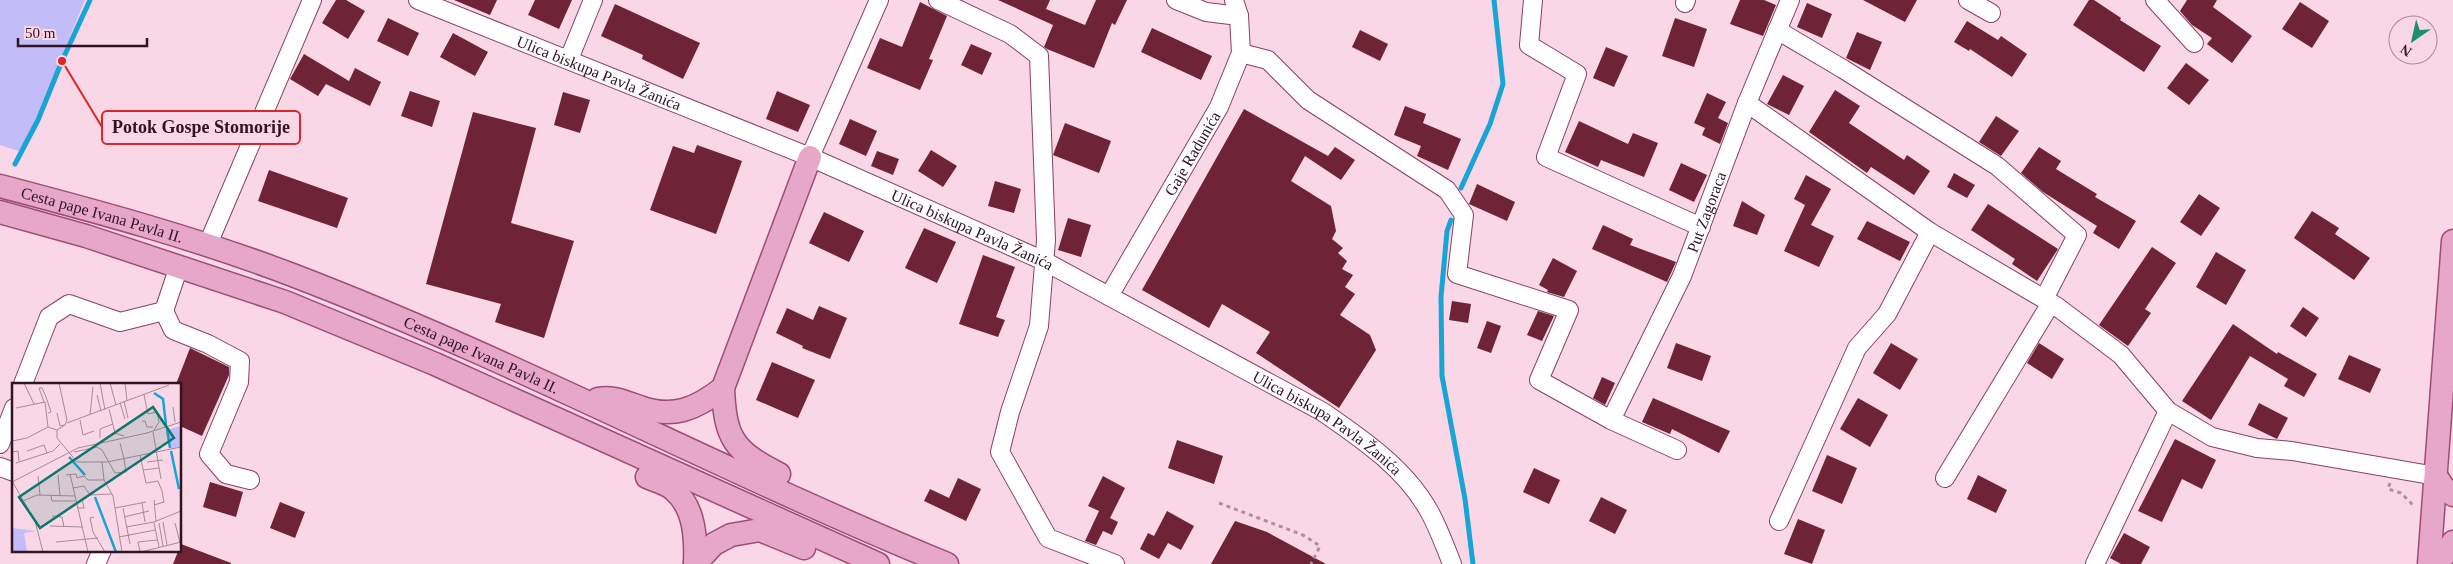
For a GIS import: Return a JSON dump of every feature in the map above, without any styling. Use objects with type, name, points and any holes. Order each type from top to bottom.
[{"type":"main road","points":[[810,157],[723,388],[724,411],[731,439],[741,451],[756,463],[819,494],[833,514]]},
{"type":"main road","name":"Cesta pape Ivana Pavla II.","points":[[0,186],[208,244],[366,304],[588,401],[833,514],[947,564]]},
{"type":"main road","name":"Cesta pape Ivana Pavla II.","points":[[0,212],[86,236],[285,302],[435,364],[878,564]]},
{"type":"main road","points":[[2453,241],[2444,474],[2444,488],[2453,495]]},
{"type":"main road","points":[[588,401],[604,398],[618,399],[648,410],[664,413],[680,412],[705,402],[723,388]]},
{"type":"main road","points":[[608,442],[630,468],[675,490],[689,512],[696,537],[695,564]]},
{"type":"main road","points":[[2430,564],[2444,474]]},
{"type":"main road","points":[[695,564],[714,544],[731,535],[760,530],[818,553],[848,551]]},
{"type":"main road","points":[[2438,564],[2453,542]]},
{"type":"street","points":[[208,244],[312,0]]},
{"type":"street","name":"Ulica biskupa Pavla Žanića","points":[[418,0],[810,157],[1044,261],[1322,412],[1365,441],[1398,472],[1429,510],[1452,564]]},
{"type":"street","points":[[569,59],[593,0]]},
{"type":"street","points":[[810,157],[879,0]]},
{"type":"street","points":[[938,0],[1010,34],[1039,56],[1046,240],[1039,326],[1010,412],[1000,452],[1048,538],[1115,564]]},
{"type":"street","points":[[1176,0],[1206,12],[1236,8]]},
{"type":"street","points":[[1533,0],[1529,45],[1577,74],[1546,157],[1701,227]]},
{"type":"street","name":"Put Zagoraca","points":[[1611,420],[1682,276],[1747,103],[1790,0]]},
{"type":"street","points":[[1968,0],[1991,13]]},
{"type":"street","points":[[2154,0],[2194,43]]},
{"type":"street","name":"Gaje Radunića","points":[[1109,296],[1219,107],[1241,53],[1236,8]]},
{"type":"street","points":[[1777,30],[1843,69],[1997,166],[2077,235],[2047,301],[1945,478]]},
{"type":"street","points":[[1241,53],[1268,60],[1308,100],[1446,190],[1464,215],[1456,274],[1569,310],[1539,380],[1611,420],[1677,450]]},
{"type":"street","points":[[1747,103],[1930,232],[2047,301],[2121,355],[2168,410],[2212,436],[2257,448],[2292,451],[2444,474]]},
{"type":"street","points":[[1779,521],[1857,348],[1887,314],[1930,232]]},
{"type":"street","points":[[179,266],[164,310],[173,330],[208,344],[240,361],[238,382],[209,454],[226,474],[250,480]]},
{"type":"street","points":[[23,383],[49,317],[69,304],[120,322],[164,310]]},
{"type":"street","points":[[2095,564],[2168,410]]},
{"type":"street","points":[[0,444],[12,413]]},
{"type":"street","points":[[0,467],[12,471]]},
{"type":"street","points":[[96,564],[101,552]]},
{"type":"path","points":[[1219,503],[1303,535],[1320,546],[1311,564]]},
{"type":"shaded area","points":[[0,0],[85,0],[22,152],[0,145]]},
{"type":"building","points":[[336,0],[346,0],[365,11],[348,39],[322,23]]},
{"type":"building","points":[[454,0],[497,0],[490,15]]},
{"type":"building","points":[[535,0],[572,0],[559,29],[528,15]]},
{"type":"building","points":[[998,0],[1050,0],[1046,9],[1085,25],[1096,0],[1127,0],[1115,25],[1112,23],[1094,68],[1044,47],[1053,25]]},
{"type":"building","points":[[1740,0],[1764,0],[1776,5],[1763,36],[1730,24]]},
{"type":"building","points":[[1863,0],[1917,0],[1905,22]]},
{"type":"building","points":[[2089,0],[2094,0],[2121,18],[2120,20],[2161,46],[2144,72],[2073,25]]},
{"type":"building","points":[[2187,0],[2217,0],[2213,7],[2252,36],[2232,63],[2207,44],[2212,38],[2192,25],[2180,11]]},
{"type":"building","points":[[920,2],[947,16],[929,59],[933,60],[920,90],[867,68],[880,38],[902,47]]},
{"type":"building","points":[[2300,2],[2329,21],[2312,48],[2282,29]]},
{"type":"building","points":[[1807,3],[1832,14],[1822,38],[1797,27]]},
{"type":"building","points":[[615,4],[700,43],[683,79],[642,59],[643,55],[601,36]]},
{"type":"building","points":[[388,18],[419,33],[408,56],[377,41]]},
{"type":"building","points":[[1675,18],[1707,29],[1694,67],[1662,56]]},
{"type":"building","points":[[1967,21],[1998,40],[2001,36],[2027,54],[2012,77],[1970,49],[1969,51],[1954,42]]},
{"type":"building","points":[[1152,28],[1212,56],[1201,80],[1141,52]]},
{"type":"building","points":[[1360,30],[1388,44],[1380,61],[1352,47]]},
{"type":"building","points":[[1857,32],[1882,42],[1870,70],[1846,58]]},
{"type":"building","points":[[453,33],[488,52],[475,76],[440,57]]},
{"type":"building","points":[[971,44],[992,53],[982,75],[961,65]]},
{"type":"building","points":[[1606,47],[1628,56],[1614,87],[1593,78]]},
{"type":"building","points":[[304,54],[349,81],[355,68],[381,82],[370,106],[326,84],[318,96],[290,79]]},
{"type":"building","points":[[2186,63],[2209,80],[2189,105],[2167,88]]},
{"type":"building","points":[[1783,75],[1804,86],[1789,115],[1767,104]]},
{"type":"building","points":[[1835,90],[1860,106],[1849,123],[1904,160],[1907,155],[1930,171],[1914,195],[1871,167],[1867,173],[1809,132]]},
{"type":"building","points":[[410,91],[440,101],[432,127],[401,116]]},
{"type":"building","points":[[777,91],[810,105],[798,132],[766,119]]},
{"type":"building","points":[[563,92],[590,100],[580,133],[554,125]]},
{"type":"building","points":[[1707,93],[1726,102],[1718,118],[1728,123],[1720,144],[1702,135],[1705,128],[1694,123]]},
{"type":"building","points":[[1405,106],[1426,114],[1423,123],[1461,139],[1448,170],[1417,156],[1421,146],[1394,135]]},
{"type":"building","points":[[1244,109],[1328,156],[1335,147],[1355,160],[1341,180],[1305,156],[1291,181],[1331,206],[1336,231],[1332,239],[1343,248],[1338,253],[1347,261],[1342,269],[1353,275],[1345,287],[1355,294],[1340,315],[1370,335],[1376,350],[1339,408],[1256,353],[1270,332],[1222,304],[1209,328],[1142,290]]},
{"type":"building","points":[[473,112],[536,128],[511,223],[574,241],[544,338],[495,322],[501,304],[426,284]]},
{"type":"building","points":[[1996,116],[2019,131],[2001,156],[1979,142]]},
{"type":"building","points":[[850,119],[877,131],[866,156],[839,144]]},
{"type":"building","points":[[1579,121],[1628,144],[1633,133],[1658,143],[1644,177],[1601,160],[1598,167],[1565,152]]},
{"type":"building","points":[[1065,123],[1111,141],[1099,173],[1053,155]]},
{"type":"building","points":[[697,145],[742,161],[716,234],[650,210],[673,146],[694,153]]},
{"type":"building","points":[[2039,147],[2061,161],[2056,169],[2097,194],[2095,197],[2136,221],[2119,249],[2093,233],[2097,226],[2043,192],[2021,173]]},
{"type":"building","points":[[931,150],[957,166],[943,187],[918,171]]},
{"type":"building","points":[[877,151],[899,159],[893,175],[871,166]]},
{"type":"building","points":[[1681,163],[1707,175],[1694,202],[1669,190]]},
{"type":"building","points":[[269,170],[348,198],[337,228],[258,201]]},
{"type":"building","points":[[1954,173],[1975,185],[1967,198],[1947,187]]},
{"type":"building","points":[[1806,175],[1831,189],[1811,225],[1834,236],[1819,267],[1784,251],[1805,205],[1794,199]]},
{"type":"building","points":[[995,181],[1021,189],[1014,213],[988,206]]},
{"type":"building","points":[[1477,184],[1515,202],[1507,221],[1469,204]]},
{"type":"building","points":[[2199,194],[2220,208],[2201,236],[2180,222]]},
{"type":"building","points":[[1742,201],[1765,215],[1757,235],[1733,226]]},
{"type":"building","points":[[1988,204],[2058,249],[2037,281],[2012,264],[2015,259],[1971,230]]},
{"type":"building","points":[[2312,211],[2339,228],[2335,234],[2370,258],[2354,280],[2294,238]]},
{"type":"building","points":[[824,212],[864,231],[849,262],[809,243]]},
{"type":"building","points":[[1068,218],[1091,225],[1081,257],[1058,250]]},
{"type":"building","points":[[1867,221],[1910,242],[1900,261],[1857,239]]},
{"type":"building","points":[[1603,225],[1633,239],[1630,245],[1676,262],[1667,282],[1592,249]]},
{"type":"building","points":[[924,228],[956,242],[937,283],[905,268]]},
{"type":"building","points":[[2152,247],[2176,263],[2145,309],[2151,313],[2128,346],[2099,325]]},
{"type":"building","points":[[2216,252],[2246,270],[2226,305],[2196,287]]},
{"type":"building","points":[[983,255],[1015,267],[996,317],[1005,320],[998,337],[959,324]]},
{"type":"building","points":[[1553,258],[1577,271],[1564,297],[1547,292],[1548,290],[1539,285]]},
{"type":"building","points":[[1452,301],[1471,304],[1468,323],[1449,320]]},
{"type":"building","points":[[819,306],[847,318],[830,359],[802,348],[803,346],[776,333],[787,308],[813,320]]},
{"type":"building","points":[[2303,307],[2319,318],[2306,337],[2290,326]]},
{"type":"building","points":[[1538,311],[1554,316],[1542,341],[1527,335]]},
{"type":"building","points":[[1487,321],[1501,326],[1491,353],[1477,348]]},
{"type":"building","points":[[2233,324],[2277,354],[2278,352],[2317,374],[2304,397],[2284,386],[2288,379],[2250,356],[2211,420],[2182,401]]},
{"type":"building","points":[[1676,343],[1711,356],[1702,381],[1667,368]]},
{"type":"building","points":[[1891,343],[1918,359],[1900,390],[1873,373]]},
{"type":"building","points":[[2039,343],[2064,359],[2052,379],[2027,363]]},
{"type":"building","points":[[190,348],[229,367],[229,375],[202,436],[181,426],[181,383],[176,383]]},
{"type":"building","points":[[2349,355],[2381,369],[2370,393],[2338,379]]},
{"type":"building","points":[[772,362],[815,380],[798,418],[756,400]]},
{"type":"building","points":[[1602,377],[1615,383],[1605,405],[1593,398]]},
{"type":"building","points":[[1653,398],[1730,431],[1719,453],[1672,429],[1670,434],[1642,422]]},
{"type":"building","points":[[1858,398],[1888,415],[1870,447],[1840,429]]},
{"type":"building","points":[[2259,403],[2288,418],[2277,439],[2248,425]]},
{"type":"building","points":[[2175,439],[2216,460],[2202,489],[2182,479],[2162,522],[2138,511]]},
{"type":"building","points":[[1177,440],[1223,456],[1214,484],[1168,468]]},
{"type":"building","points":[[1827,455],[1857,468],[1842,504],[1812,491]]},
{"type":"building","points":[[1534,468],[1560,480],[1549,504],[1523,492]]},
{"type":"building","points":[[1978,475],[2007,490],[1996,513],[1967,499]]},
{"type":"building","points":[[1103,476],[1125,488],[1110,518],[1118,522],[1112,535],[1103,531],[1096,545],[1085,541],[1099,511],[1088,506]]},
{"type":"building","points":[[958,478],[981,489],[966,521],[924,501],[930,489],[949,498]]},
{"type":"building","points":[[210,482],[243,492],[236,517],[203,507]]},
{"type":"building","points":[[1601,497],[1627,510],[1615,534],[1589,521]]},
{"type":"building","points":[[280,502],[305,512],[295,538],[270,528]]},
{"type":"building","points":[[1167,511],[1194,526],[1181,550],[1168,543],[1159,559],[1140,549],[1148,533],[1154,536]]},
{"type":"building","points":[[1798,519],[1825,530],[1812,564],[1784,554]]},
{"type":"building","points":[[1235,521],[1267,532],[1326,564],[1211,564]]},
{"type":"building","points":[[2124,533],[2150,547],[2141,564],[2121,564],[2110,558]]},
{"type":"building","points":[[181,544],[231,563],[231,564],[173,564],[178,552],[181,552]]},
{"type":"waterway","points":[[15,164],[38,120],[90,0]]},
{"type":"waterway","points":[[1461,188],[1490,124],[1503,84],[1494,0]]},
{"type":"waterway","points":[[1451,220],[1447,231],[1441,297],[1442,376],[1465,499],[1473,564]]},
{"type":"place","name":"Potok Gospe Stomorije","points":[[62,61]]}]
